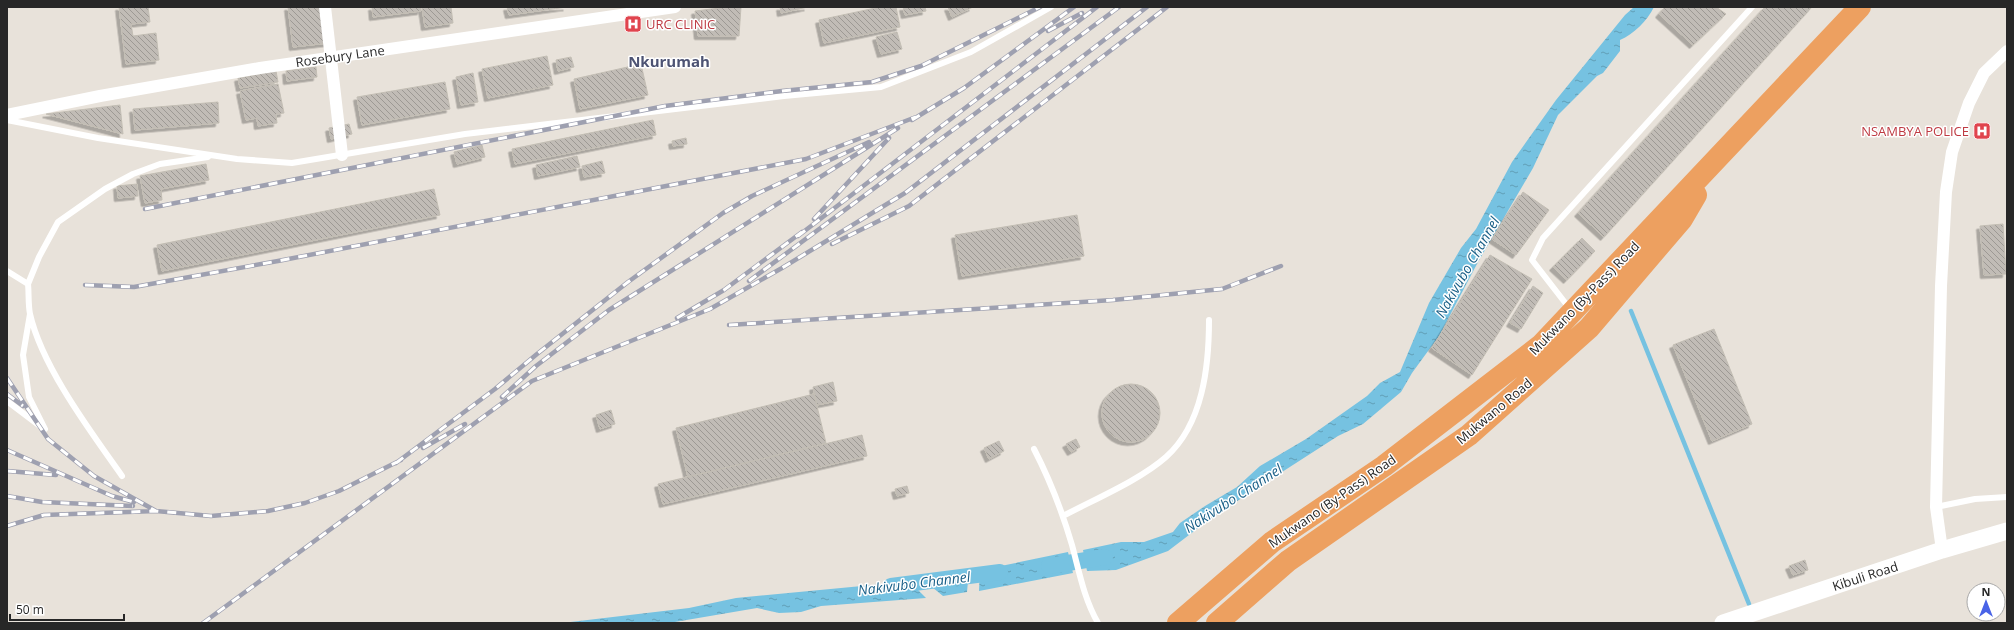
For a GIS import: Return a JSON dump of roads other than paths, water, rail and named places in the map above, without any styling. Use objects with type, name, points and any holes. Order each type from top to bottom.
[{"type":"highway","name":"Mukwano (By-Pass) Road","points":[[1178,623],[1272,542],[1384,466],[1541,346],[1860,7]]},
{"type":"highway","name":"Mukwano Road","points":[[1217,623],[1288,561],[1469,435],[1589,328],[1682,219],[1724,152]]},
{"type":"street","points":[[325,7],[342,155]]},
{"type":"street","name":"Rosebury Lane","points":[[7,115],[100,96],[331,58],[675,7]]},
{"type":"street","points":[[1942,550],[1936,507],[1941,286],[1946,192],[1952,152],[1969,103],[1984,74],[2007,51]]},
{"type":"street","name":"Kibuli Road","points":[[1724,623],[1942,550],[2007,531]]},
{"type":"lane","points":[[7,120],[98,138],[215,156],[292,163],[473,133],[784,96],[881,87],[971,52],[1050,7]]},
{"type":"lane","points":[[1573,312],[1532,260],[1543,238],[1752,7]]},
{"type":"lane","points":[[7,401],[45,429],[29,397],[23,355],[30,314],[28,284],[39,257],[58,222],[105,189],[133,174],[160,164],[215,156]]},
{"type":"lane","points":[[7,271],[28,284]]},
{"type":"lane","points":[[30,314],[43,350],[61,384],[122,476]]},
{"type":"lane","points":[[1063,516],[1146,471],[1166,457],[1183,438],[1199,404],[1207,366],[1209,320]]},
{"type":"lane","points":[[1034,449],[1051,482],[1063,516],[1086,595],[1098,623]]},
{"type":"lane","points":[[1936,507],[1976,499],[2007,497]]},
{"type":"water","points":[[1634,7],[1654,7],[1640,26],[1620,40],[1620,51],[1603,73],[1597,76],[1558,115],[1533,168],[1478,262],[1439,336],[1412,373],[1401,392],[1363,424],[1338,436],[1214,516],[1168,551],[1116,570],[1087,571],[1083,550],[1121,542],[1144,542],[1173,532],[1180,523],[1237,487],[1260,466],[1306,439],[1367,396],[1380,383],[1400,372],[1429,303],[1461,248],[1476,229],[1512,162],[1556,100],[1625,15]]},
{"type":"water","points":[[1068,552],[1073,573],[979,591],[980,568],[996,567]]},
{"type":"water","points":[[969,570],[967,592],[943,596],[921,578]]},
{"type":"water","points":[[908,580],[926,598],[821,606],[801,612],[779,613],[757,608],[669,623],[562,623],[689,608],[736,598],[883,584]]},
{"type":"waterway","points":[[1631,311],[1749,604]]},
{"type":"waterway","name":"Nakivubo Channel","points":[[1049,566],[1105,557]]},
{"type":"waterway","name":"Nakivubo Channel","points":[[891,586],[1000,572]]},
{"type":"railway","points":[[145,209],[665,106],[782,91],[872,82],[921,66],[1040,7]]},
{"type":"railway","points":[[912,120],[964,88],[1074,7]]},
{"type":"railway","points":[[798,236],[1097,7]]},
{"type":"railway","points":[[749,281],[1119,7]]},
{"type":"railway","points":[[203,623],[532,381],[710,309],[782,268],[905,193],[1147,7]]},
{"type":"railway","points":[[832,244],[909,206],[1167,7]]},
{"type":"railway","points":[[1048,31],[1082,13]]},
{"type":"railway","points":[[85,285],[134,287],[278,261],[806,159],[916,117]]},
{"type":"railway","points":[[502,397],[536,366],[609,310],[898,128]]},
{"type":"railway","points":[[814,219],[889,138]]},
{"type":"railway","points":[[396,463],[495,389],[628,282],[723,213],[752,196],[869,142]]},
{"type":"railway","points":[[677,318],[724,290],[802,232]]},
{"type":"railway","points":[[729,325],[1113,300],[1222,289],[1281,266]]},
{"type":"railway","points":[[7,378],[48,439],[94,476],[156,511]]},
{"type":"railway","points":[[7,394],[23,406]]},
{"type":"railway","points":[[423,448],[465,424]]},
{"type":"railway","points":[[7,450],[112,496],[134,502]]},
{"type":"railway","points":[[7,526],[44,515],[156,511],[211,516],[268,511],[305,503],[339,491],[401,460]]},
{"type":"railway","points":[[7,471],[56,475]]},
{"type":"railway","points":[[7,496],[42,502],[133,506]]},
{"type":"place","name":"URC CLINIC","points":[[633,24]]},
{"type":"place","name":"NSAMBYA POLICE","points":[[1982,131]]},
{"type":"district","name":"Nkurumah","points":[[669,61]]}]
